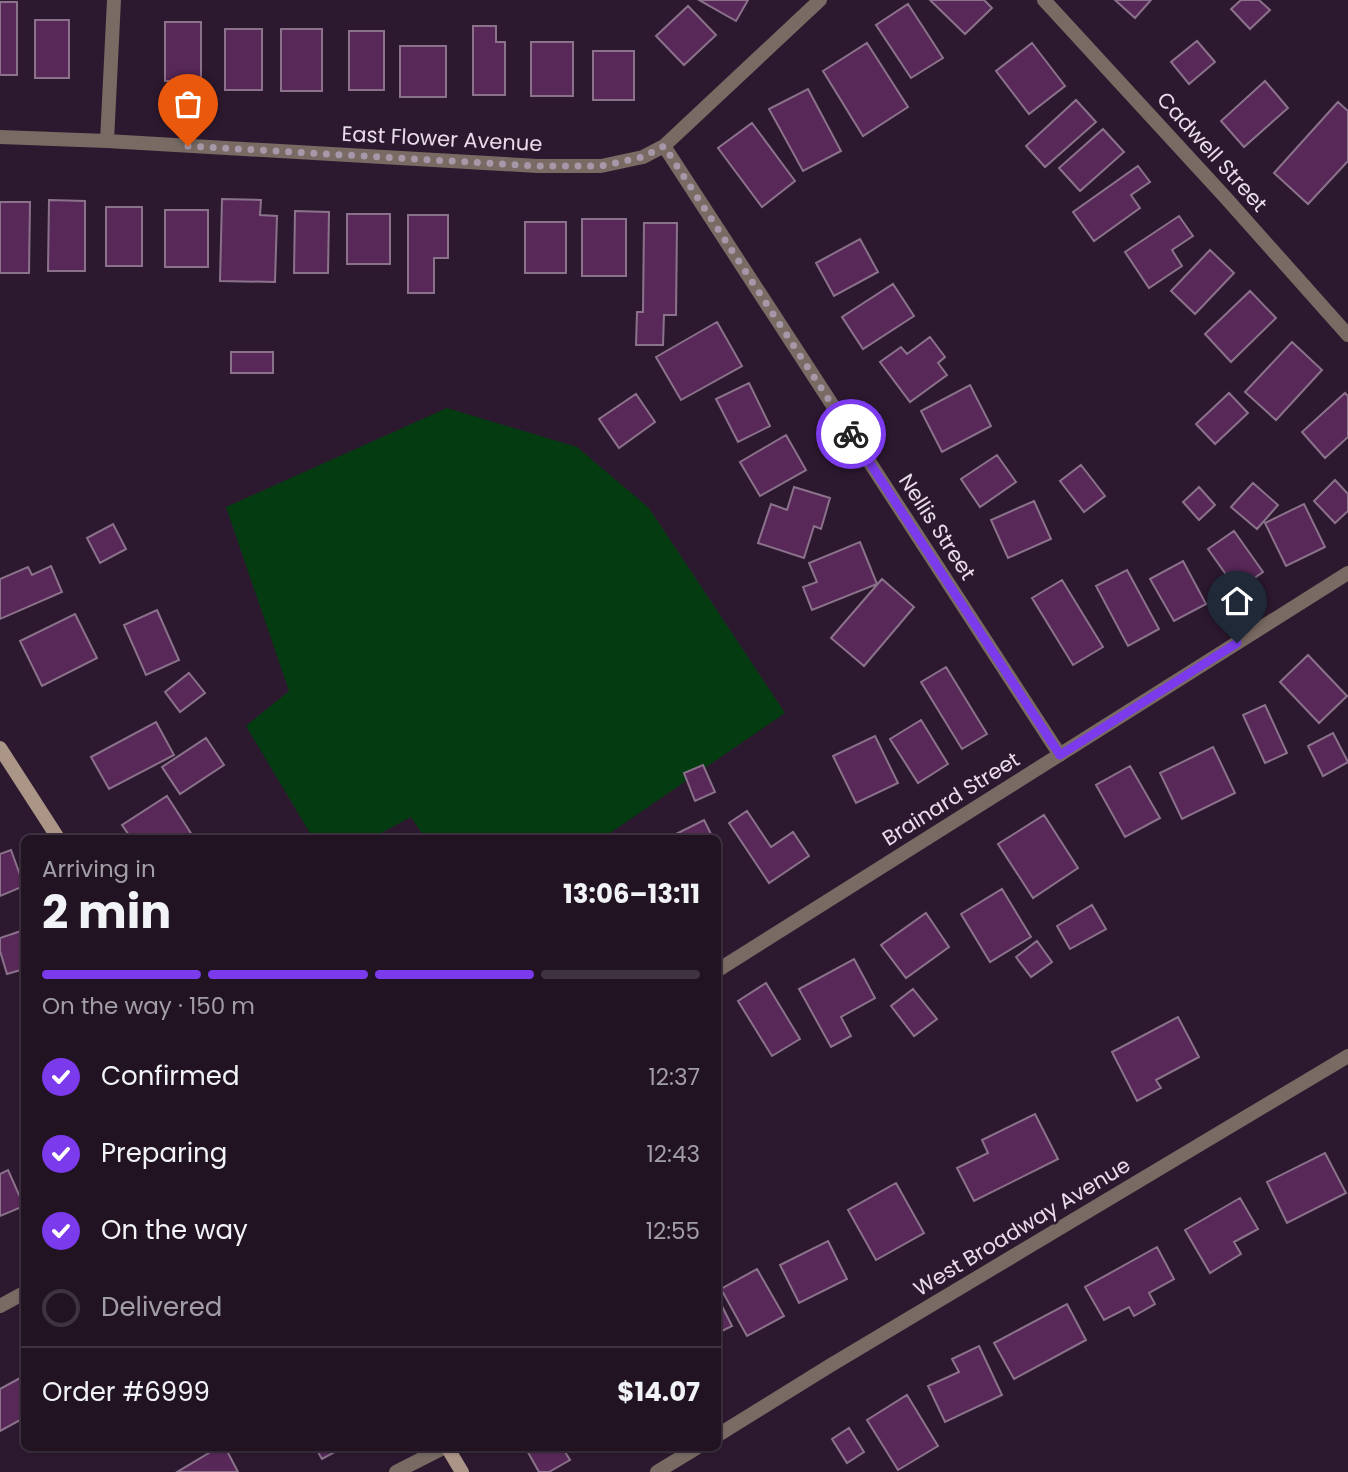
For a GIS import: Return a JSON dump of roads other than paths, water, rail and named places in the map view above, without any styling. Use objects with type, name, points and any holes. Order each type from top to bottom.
[{"type":"street","points":[[107,141],[114,0]]},
{"type":"street","name":"East Flower Avenue","points":[[0,137],[524,165],[601,166],[643,157],[664,146],[820,0]]},
{"type":"street","name":"Cadwell Street","points":[[1044,0],[1348,335]]},
{"type":"street","name":"Nellis Street","points":[[664,146],[1060,755]]},
{"type":"street","name":"Brainard Street","points":[[721,968],[1348,573]]},
{"type":"street","points":[[0,748],[56,835]]},
{"type":"street","name":"West Broadway Avenue","points":[[721,1433],[1348,1056]]},
{"type":"street","points":[[0,1306],[21,1295]]},
{"type":"street","points":[[396,1472],[438,1451]]},
{"type":"street","points":[[449,1451],[462,1472]]},
{"type":"street","points":[[657,1472],[691,1451]]}]
